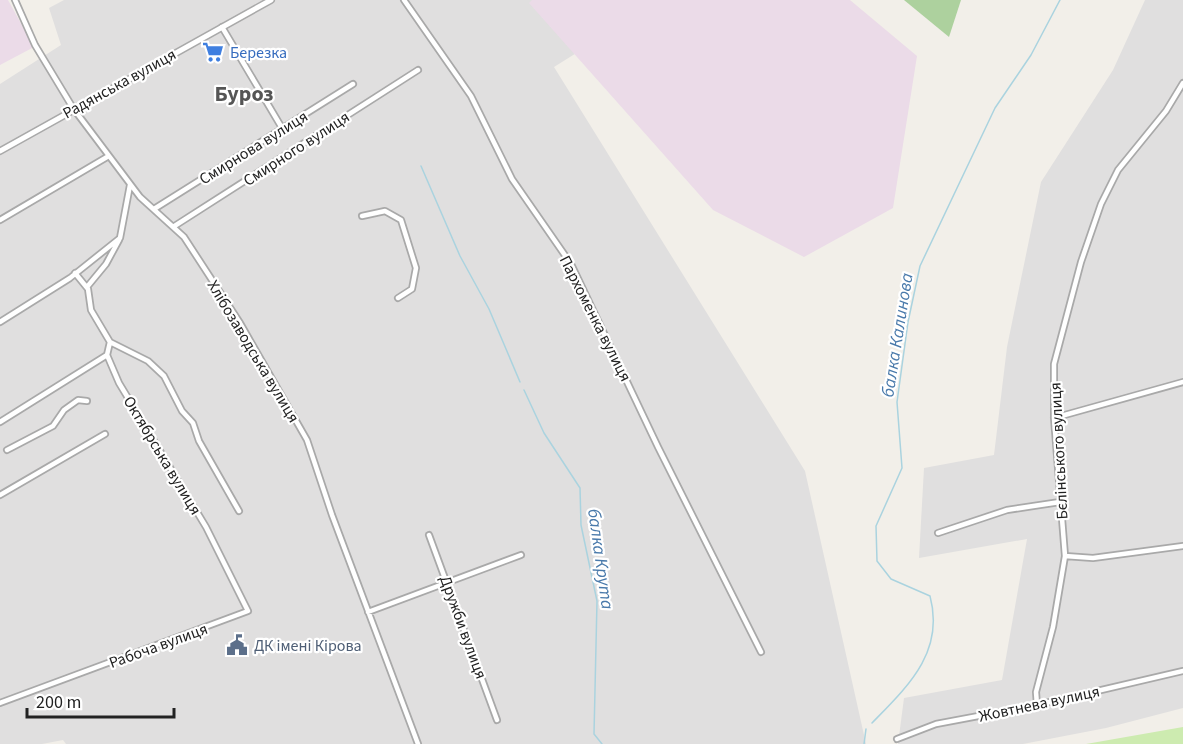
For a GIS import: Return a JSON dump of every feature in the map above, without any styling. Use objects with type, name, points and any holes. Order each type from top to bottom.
[{"type":"street","name":"Хлібозаводська вулиця","points":[[15,0],[35,45],[73,108],[107,157],[130,185],[184,237],[240,323],[307,440],[418,744]]},
{"type":"street","name":"Радянська вулиця","points":[[0,151],[73,108],[271,0]]},
{"type":"street","name":"Пархоменка вулиця","points":[[405,0],[471,96],[512,179],[571,264],[658,447],[761,652]]},
{"type":"street","points":[[222,27],[282,128]]},
{"type":"street","name":"Смирного вулиця","points":[[173,227],[418,70]]},
{"type":"street","name":"Бєлінського вулиця","points":[[1037,705],[1036,692],[1053,627],[1065,556],[1054,418],[1054,364],[1081,262],[1101,204],[1118,170],[1166,111],[1183,82]]},
{"type":"street","name":"Смирнова вулиця","points":[[154,209],[353,84]]},
{"type":"street","points":[[0,220],[107,157]]},
{"type":"street","points":[[87,287],[106,264],[120,238],[130,185]]},
{"type":"street","points":[[363,216],[385,211],[401,220],[416,268],[412,289],[398,298]]},
{"type":"street","points":[[0,322],[75,273],[120,238]]},
{"type":"street","points":[[75,273],[87,287],[91,310],[110,342],[148,362],[164,376],[182,411],[193,423],[200,441],[238,511]]},
{"type":"street","points":[[0,422],[107,355],[110,342]]},
{"type":"street","name":"Октябрська вулиця","points":[[107,355],[120,383],[206,527],[248,611]]},
{"type":"street","points":[[1054,418],[1183,382]]},
{"type":"street","points":[[8,450],[53,426],[64,410],[78,400],[87,401]]},
{"type":"street","points":[[0,495],[105,434]]},
{"type":"street","points":[[938,533],[1007,510],[1060,502]]},
{"type":"street","name":"Дружби вулиця","points":[[429,535],[497,720]]},
{"type":"street","points":[[1065,556],[1093,558],[1183,546]]},
{"type":"street","points":[[368,612],[521,555]]},
{"type":"street","name":"Рабоча вулиця","points":[[0,703],[248,611]]},
{"type":"street","name":"Жовтнева вулиця","points":[[897,739],[936,724],[1037,705],[1183,671]]},
{"type":"shaded area","points":[[0,0],[8,0],[34,47],[0,65]]},
{"type":"shaded area","points":[[64,0],[661,0],[554,67],[805,471],[866,744],[66,744],[63,740],[42,744],[0,744],[0,84],[61,45],[49,8]]},
{"type":"shaded area","points":[[532,0],[850,0],[917,56],[893,208],[804,257],[713,210],[529,3]]},
{"type":"shaded area","points":[[1145,0],[1183,0],[1183,708],[1106,728],[1023,744],[898,744],[904,698],[1002,680],[1027,539],[919,558],[924,468],[994,455],[1007,347],[1041,182],[1113,70]]},
{"type":"green space","points":[[904,0],[961,0],[949,37]]},
{"type":"green space","points":[[1183,727],[1183,744],[1086,744]]},
{"type":"waterway","name":"балка Калинова","points":[[872,723],[920,667],[928,651],[932,634],[933,616],[930,596],[891,579],[877,561],[876,526],[902,468],[897,402],[908,322],[920,266],[995,108],[1031,55],[1060,0]]},
{"type":"waterway","name":"балка Крута","points":[[421,166],[460,256],[489,309],[520,382]]},
{"type":"waterway","name":"балка Крута","points":[[524,390],[544,433],[580,488],[581,525],[597,601],[594,734],[602,744]]},
{"type":"waterway","name":"балка Калинова","points":[[864,744],[866,729]]},
{"type":"place","name":"Березка","points":[[213,52]]},
{"type":"place","name":"ДК імені Кірова","points":[[237,645]]},
{"type":"district","name":"Буроз","points":[[244,93]]}]
